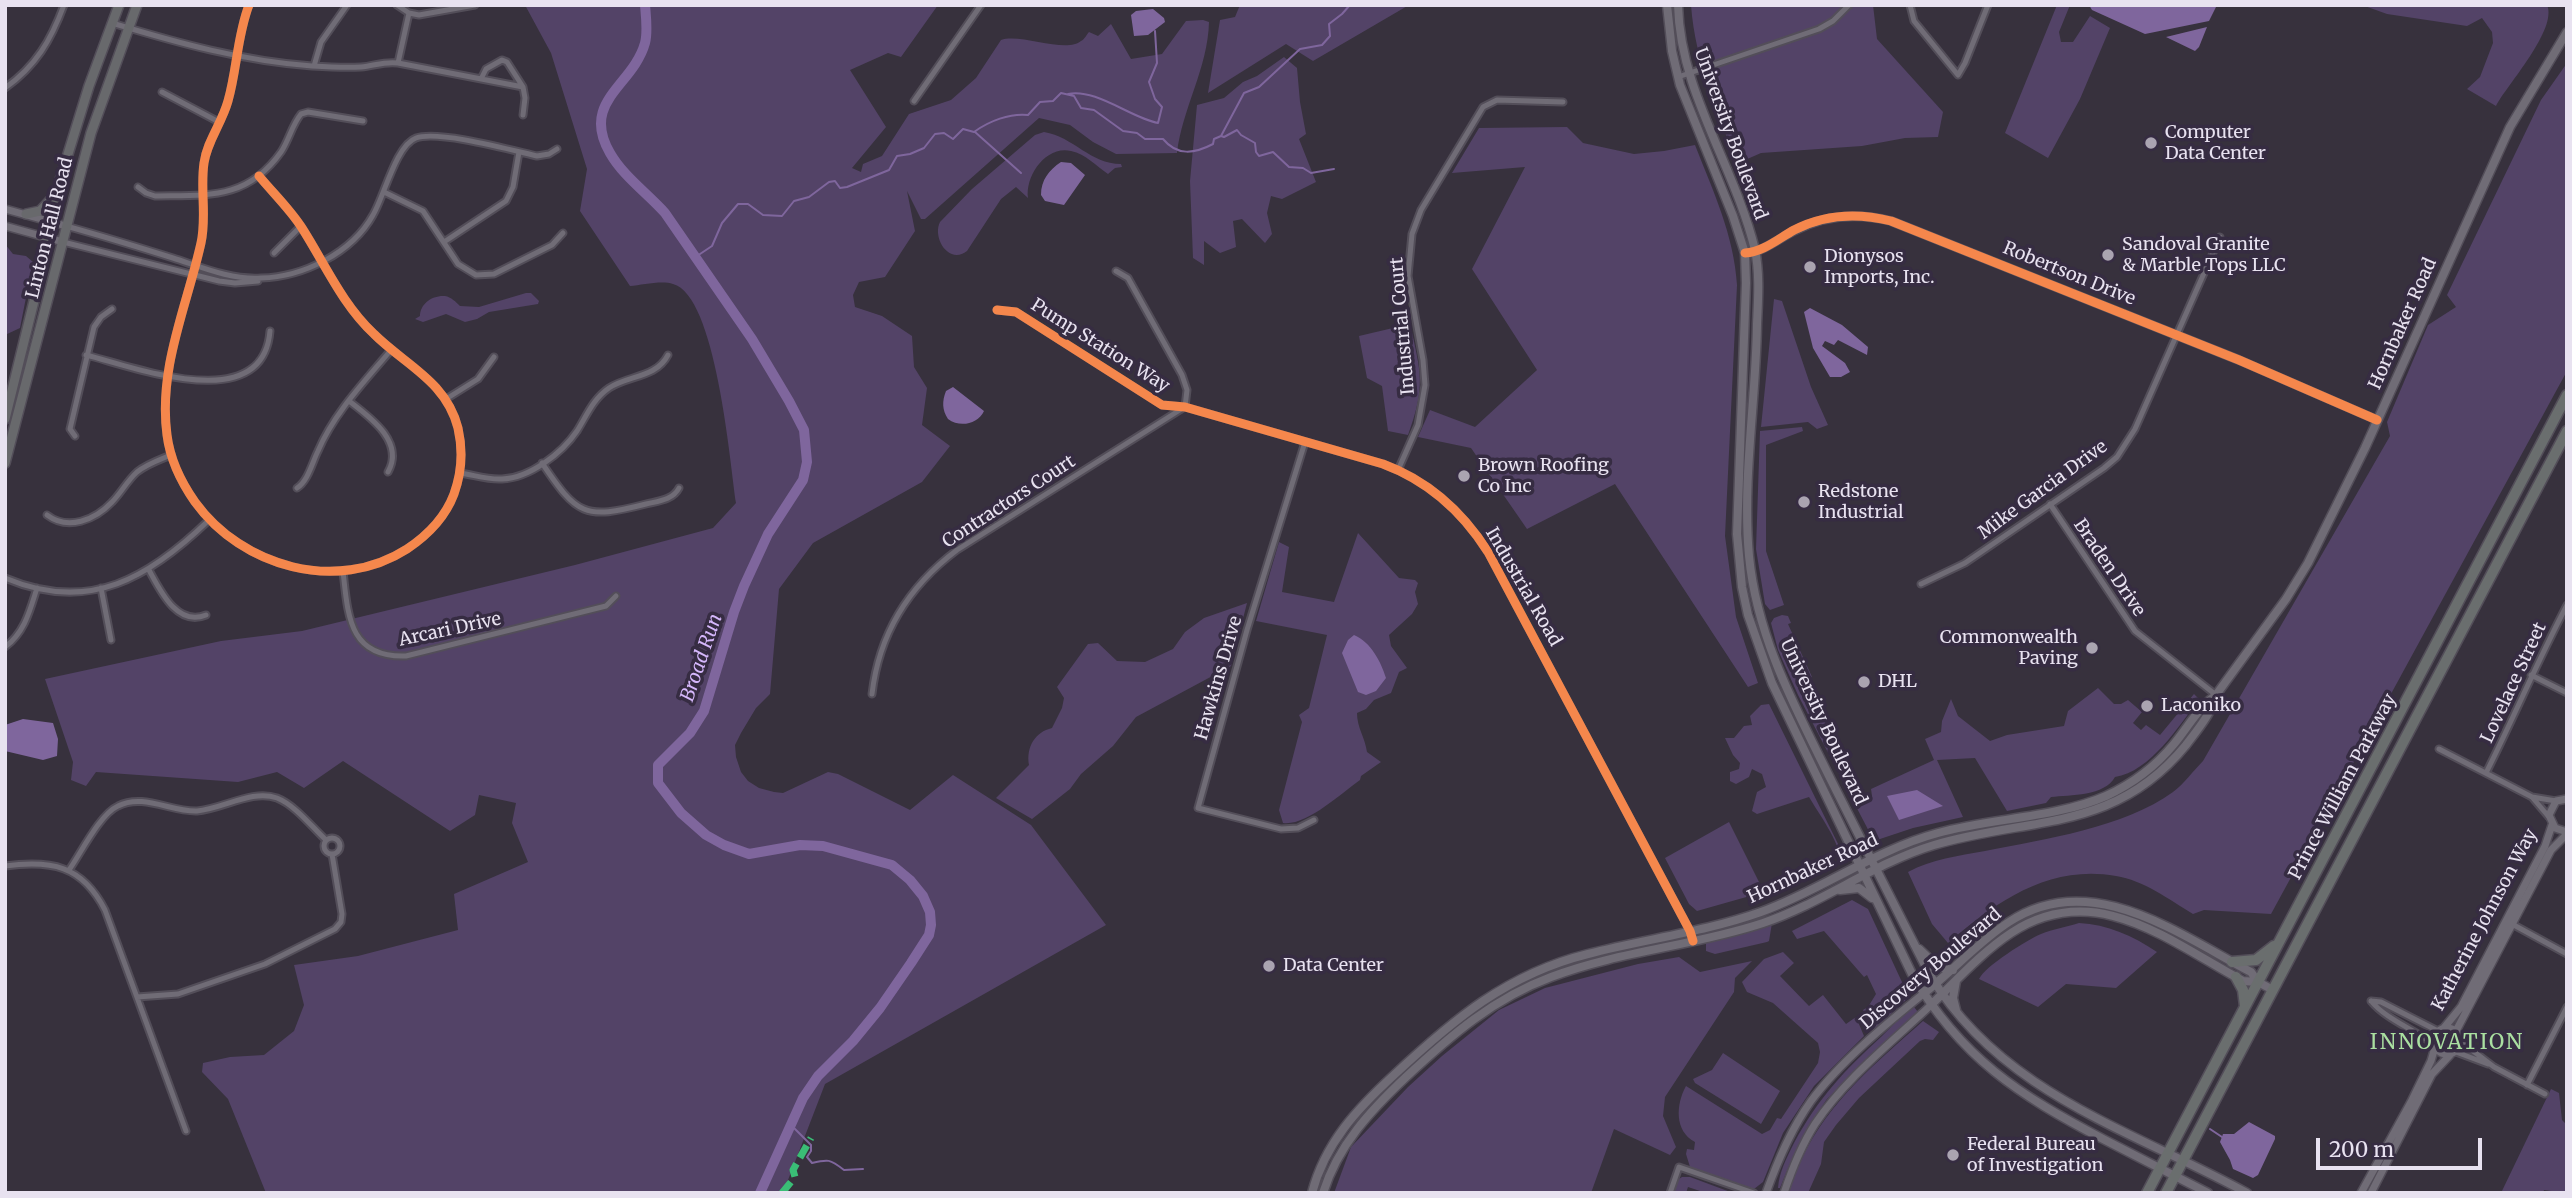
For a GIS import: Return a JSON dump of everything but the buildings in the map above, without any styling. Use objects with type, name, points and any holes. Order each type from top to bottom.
[{"type":"highway","name":"Prince William Parkway","points":[[2147,1193],[2567,395]]},
{"type":"highway","name":"Prince William Parkway","points":[[2166,1193],[2567,431]]},
{"type":"highway","points":[[2232,962],[2259,958],[2280,942]]},
{"type":"highway","points":[[2236,977],[2243,990],[2245,1006]]},
{"type":"main road","name":"Linton Hall Road","points":[[5,419],[58,191],[89,86],[119,5]]},
{"type":"main road","name":"Linton Hall Road","points":[[5,463],[91,133],[137,5]]},
{"type":"main road","name":"University Boulevard","points":[[1667,5],[1678,77],[1745,253],[1738,556],[1750,624],[1772,683],[1923,993],[1959,1040],[2001,1079],[2048,1110],[2208,1193]]},
{"type":"main road","name":"University Boulevard","points":[[1678,5],[1678,35],[1689,74],[1739,198],[1755,253],[1757,348],[1750,429],[1747,526],[1752,581],[1766,640],[1779,672],[1914,945],[1935,984],[1958,1016],[1993,1052],[2052,1095],[2246,1193]]},
{"type":"main road","name":"Hornbaker Road","points":[[1312,1193],[1328,1150],[1350,1119],[1427,1044],[1472,1006],[1520,978],[1561,961],[1741,919],[1786,902],[1908,843],[1944,831],[2069,807],[2108,794],[2155,764],[2205,703],[2216,695],[2296,584],[2377,420],[2510,127],[2567,32]]},
{"type":"main road","points":[[26,214],[44,208],[58,191]]},
{"type":"main road","name":"Hornbaker Road","points":[[1323,1193],[1332,1167],[1358,1126],[1436,1049],[1485,1010],[1527,987],[1573,969],[1765,922],[1920,849],[2077,816],[2111,804],[2147,784],[2165,768],[2213,708],[2216,695]]},
{"type":"main road","points":[[1833,891],[1860,889],[1877,903]]},
{"type":"main road","name":"Discovery Boulevard","points":[[1923,993],[2012,919],[2045,906],[2091,901],[2131,910],[2251,972],[2258,982]]},
{"type":"main road","points":[[2065,902],[2066,912]]},
{"type":"main road","name":"Discovery Boulevard","points":[[1931,1005],[2002,940],[2021,927],[2066,912],[2090,911],[2124,918],[2244,981],[2258,982],[2273,990]]},
{"type":"main road","points":[[1914,945],[1938,967],[1953,970]]},
{"type":"main road","points":[[1956,981],[1953,998],[1958,1016]]},
{"type":"street","points":[[5,88],[29,70],[43,52],[64,5]]},
{"type":"street","points":[[249,5],[229,97],[204,159],[203,229],[167,375],[165,416],[172,455],[183,483],[209,520],[237,543],[273,561],[315,570],[343,571],[364,567],[390,558],[427,533],[447,509],[460,473],[462,452],[458,430],[446,398],[424,373],[391,350],[361,322],[340,294],[301,226],[259,176]]},
{"type":"street","points":[[314,66],[321,42],[347,5]]},
{"type":"street","points":[[397,5],[409,13],[419,15],[475,5]]},
{"type":"street","points":[[914,101],[981,5]]},
{"type":"street","points":[[1678,77],[1819,29],[1833,21],[1849,5]]},
{"type":"street","points":[[1910,5],[1914,21],[1958,75],[1988,5]]},
{"type":"street","points":[[398,63],[409,13]]},
{"type":"street","points":[[112,23],[180,44],[237,55],[314,66],[365,67],[380,62],[398,63],[523,87]]},
{"type":"street","points":[[481,79],[486,69],[502,60],[507,62],[523,87],[523,116]]},
{"type":"street","points":[[162,92],[219,122]]},
{"type":"street","name":"Industrial Court","points":[[1398,470],[1418,425],[1424,398],[1425,373],[1408,276],[1409,248],[1415,223],[1483,107],[1497,100],[1563,102]]},
{"type":"street","points":[[138,187],[151,195],[235,190],[259,176],[283,149],[303,112],[363,121]]},
{"type":"street","points":[[5,226],[192,275],[234,283],[255,282],[297,271],[320,261],[355,239],[374,215],[402,149],[417,137],[434,136],[543,156],[557,149]]},
{"type":"street","points":[[444,242],[506,201],[512,192],[519,152]]},
{"type":"street","points":[[384,192],[423,211],[462,268],[476,275],[488,275],[552,245],[563,233]]},
{"type":"street","points":[[5,209],[238,277],[271,277]]},
{"type":"street","name":"Robertson Drive","points":[[1745,253],[1755,253],[1797,229],[1820,221],[1839,217],[1871,216],[1892,221],[2315,391],[2377,420]]},
{"type":"street","points":[[274,253],[301,226]]},
{"type":"street","name":"Mike Garcia Drive","points":[[1921,584],[1965,564],[2104,468],[2126,446],[2178,336],[2220,237]]},
{"type":"street","points":[[1116,271],[1130,280],[1182,375],[1187,390],[1185,407]]},
{"type":"street","points":[[75,436],[70,429],[86,355],[97,322],[112,309]]},
{"type":"street","name":"Pump Station Way","points":[[997,310],[1016,312],[1158,403],[1185,407]]},
{"type":"street","points":[[86,355],[167,375],[211,382],[237,377],[252,368],[264,354],[271,331]]},
{"type":"street","points":[[297,488],[303,483],[327,432],[391,350]]},
{"type":"street","points":[[460,473],[492,479],[521,475],[542,463],[570,440],[601,394],[615,384],[653,371],[668,355]]},
{"type":"street","points":[[446,398],[478,379],[494,357]]},
{"type":"street","points":[[349,401],[371,417],[387,437],[393,459],[388,472]]},
{"type":"street","name":"Industrial Road","points":[[1185,407],[1398,470],[1425,485],[1451,505],[1488,552],[1690,930],[1693,941]]},
{"type":"street","name":"Contractors Court","points":[[872,694],[881,650],[896,615],[915,588],[934,568],[957,550],[1185,407]]},
{"type":"street","name":"Hawkins Drive","points":[[1305,442],[1247,630],[1198,808],[1281,829],[1292,830],[1314,820]]},
{"type":"street","points":[[47,515],[66,524],[89,518],[114,500],[138,471],[154,461],[172,455]]},
{"type":"street","points":[[542,463],[564,495],[589,512],[614,512],[672,497],[679,488]]},
{"type":"street","name":"Braden Drive","points":[[2050,504],[2135,631],[2216,695]]},
{"type":"street","points":[[5,578],[37,588],[71,591],[101,588],[149,570],[173,553],[209,520]]},
{"type":"street","points":[[149,570],[163,594],[179,612],[190,618],[206,615]]},
{"type":"street","name":"Arcari Drive","points":[[343,571],[351,626],[367,647],[393,656],[406,656],[606,606],[616,596]]},
{"type":"street","points":[[5,647],[14,640],[24,624],[37,588]]},
{"type":"street","points":[[101,588],[111,640]]},
{"type":"street","name":"Lovelace Street","points":[[2486,774],[2567,605]]},
{"type":"street","points":[[2531,676],[2567,693]]},
{"type":"street","points":[[2439,749],[2532,797],[2563,799]]},
{"type":"street","points":[[69,870],[108,813],[118,806],[134,801],[195,811],[260,796],[271,797],[288,805],[326,840]]},
{"type":"street","points":[[2532,797],[2560,831],[2567,833]]},
{"type":"street","name":"Katherine Johnson Way","points":[[2440,1030],[2460,1007],[2479,973],[2545,846],[2551,821],[2550,810],[2563,799]]},
{"type":"street","name":"Katherine Johnson Way","points":[[2456,1031],[2551,850],[2567,833]]},
{"type":"street","points":[[326,840],[333,838],[339,843],[338,850],[332,854]]},
{"type":"street","points":[[137,996],[178,994],[253,968],[335,929],[342,918],[332,854],[324,849],[326,840]]},
{"type":"street","points":[[5,866],[41,864],[69,870],[87,883],[101,902],[186,1131]]},
{"type":"street","points":[[2512,924],[2567,954]]},
{"type":"street","name":"Discovery Boulevard","points":[[1766,1193],[1784,1147],[1811,1101],[1873,1038],[1923,993]]},
{"type":"street","points":[[2494,1067],[2453,1053],[2441,1053],[2417,1031],[2379,1010],[2371,1001],[2381,1002],[2440,1030],[2456,1031],[2460,1041],[2494,1067],[2545,1094]]},
{"type":"street","name":"Discovery Boulevard","points":[[1784,1193],[1801,1150],[1824,1112],[1857,1075],[1931,1005]]},
{"type":"street","points":[[2527,1085],[2567,1007]]},
{"type":"street","points":[[2365,1192],[2431,1061],[2434,1038],[2440,1030]]},
{"type":"street","points":[[2365,1192],[2432,1074],[2453,1053],[2460,1041]]},
{"type":"street","points":[[1670,1193],[1679,1167],[1754,1193]]},
{"type":"shaded area","points":[[525,5],[938,5],[901,57],[888,53],[850,70],[886,127],[852,168],[861,172],[863,164],[882,156],[909,114],[951,100],[976,78],[1001,40],[1074,44],[1089,32],[1098,36],[1111,24],[1131,59],[1162,54],[1186,21],[1209,22],[1204,56],[1184,120],[1177,153],[1116,154],[1093,142],[1070,125],[1039,118],[925,219],[921,219],[907,191],[915,231],[885,277],[859,282],[853,295],[855,307],[882,316],[912,336],[914,367],[927,388],[922,425],[950,446],[922,482],[813,543],[779,589],[770,694],[756,708],[735,745],[741,772],[748,781],[759,788],[774,792],[783,793],[828,772],[838,774],[910,810],[953,775],[1031,825],[1106,925],[825,1084],[783,1193],[266,1193],[228,1099],[202,1072],[203,1063],[230,1057],[264,1055],[294,1031],[304,1005],[294,965],[358,956],[458,930],[454,894],[528,862],[512,823],[516,803],[479,795],[475,815],[450,831],[343,761],[304,788],[277,772],[238,782],[96,772],[86,786],[71,780],[73,762],[45,679],[221,641],[302,631],[575,565],[713,528],[736,503],[718,382],[700,317],[688,295],[673,284],[630,286],[580,211],[587,169],[551,53]]},
{"type":"shaded area","points":[[1240,5],[1409,5],[1313,61],[1286,44],[1208,93],[1220,20],[1235,17]]},
{"type":"shaded area","points":[[1691,5],[1873,5],[1877,39],[1943,112],[1938,137],[1905,138],[1862,146],[1761,153],[1745,160],[1739,170],[1703,68],[1693,27]]},
{"type":"shaded area","points":[[2057,5],[2070,5],[2059,32],[2061,42],[2073,42],[2090,16],[2110,28],[2080,99],[2048,158],[2005,133]]},
{"type":"shaded area","points":[[2089,5],[2217,5],[2209,21],[2145,34],[2092,10]]},
{"type":"shaded area","points":[[2362,5],[2547,5],[2548,15],[2539,42],[2496,106],[2467,89],[2480,77],[2493,43],[2492,32],[2482,18],[2467,26],[2387,14]]},
{"type":"shaded area","points":[[1153,9],[1165,22],[1148,35],[1134,36],[1131,15],[1136,11]]},
{"type":"shaded area","points":[[2207,27],[2195,51],[2166,37]]},
{"type":"shaded area","points":[[1284,57],[1297,68],[1306,134],[1299,139],[1316,182],[1282,199],[1271,196],[1267,213],[1272,234],[1265,243],[1242,219],[1233,221],[1236,247],[1220,253],[1204,241],[1204,265],[1193,258],[1190,181],[1197,105],[1224,98],[1243,82],[1257,76]]},
{"type":"shaded area","points":[[2567,63],[2567,371],[2271,914],[2204,910],[2193,914],[2156,891],[2126,878],[2092,874],[2068,876],[2046,881],[2005,901],[1948,943],[1932,924],[1908,872],[1955,856],[2058,837],[2131,815],[2173,792],[2203,761],[2390,436],[2387,422],[2428,325],[2456,307],[2447,295],[2541,100]]},
{"type":"shaded area","points":[[1567,127],[1583,143],[1634,154],[1695,145],[1722,214],[1732,248],[1737,285],[1725,536],[1736,617],[1758,683],[1748,687],[1615,484],[1527,529],[1471,448],[1418,437],[1430,410],[1475,427],[1537,370],[1472,269],[1525,167],[1452,173],[1479,128]]},
{"type":"shaded area","points":[[1044,132],[1064,139],[1100,160],[1121,164],[1122,167],[1115,168],[1108,174],[1086,157],[1071,151],[1053,153],[1039,164],[1034,172],[1028,198],[1016,187],[1001,199],[967,251],[954,255],[948,252],[938,235],[940,222],[972,189],[1035,135]]},
{"type":"shaded area","points":[[1061,162],[1071,163],[1085,175],[1064,205],[1045,201],[1041,195],[1047,176]]},
{"type":"shaded area","points":[[5,244],[13,254],[26,256],[33,262],[20,328],[5,335]]},
{"type":"shaded area","points":[[531,293],[539,301],[538,304],[489,312],[465,322],[446,314],[423,322],[415,319],[420,316],[424,304],[440,296],[453,300],[460,306],[479,307]]},
{"type":"shaded area","points":[[1774,299],[1782,301],[1811,387],[1828,425],[1817,429],[1808,422],[1761,427]]},
{"type":"shaded area","points":[[1810,308],[1842,325],[1868,347],[1867,355],[1838,340],[1834,345],[1825,341],[1822,346],[1845,363],[1850,372],[1841,377],[1830,377],[1813,348],[1804,312]]},
{"type":"shaded area","points":[[1410,324],[1420,380],[1414,418],[1408,435],[1388,431],[1382,386],[1367,378],[1359,336]]},
{"type":"shaded area","points":[[953,387],[984,411],[978,419],[963,424],[948,419],[944,398],[946,391]]},
{"type":"shaded area","points":[[1802,427],[1803,431],[1766,445],[1766,551],[1784,605],[1770,610],[1765,604],[1756,549],[1760,431]]},
{"type":"shaded area","points":[[1358,533],[1399,578],[1415,580],[1418,583],[1415,592],[1418,604],[1412,614],[1389,635],[1391,646],[1407,668],[1399,672],[1391,693],[1374,700],[1366,709],[1357,713],[1367,752],[1381,762],[1313,814],[1292,823],[1283,823],[1279,810],[1302,722],[1299,715],[1309,708],[1327,635],[1256,621],[1279,542],[1289,547],[1282,592],[1334,602]]},
{"type":"shaded area","points":[[1247,603],[1231,666],[1136,717],[1113,746],[1081,774],[1070,789],[1032,819],[996,798],[1029,765],[1030,746],[1036,737],[1052,728],[1064,698],[1057,687],[1088,644],[1098,643],[1117,661],[1145,662],[1173,649],[1185,632],[1204,618]]},
{"type":"shaded area","points":[[1788,616],[1791,623],[1788,624],[1812,677],[1810,679],[1834,729],[1830,731],[1861,800],[1872,796],[1871,789],[1934,760],[1925,739],[1941,732],[1942,721],[1951,699],[1958,716],[1990,741],[2007,735],[2064,726],[2068,711],[2098,688],[2114,704],[2128,700],[2142,712],[2133,723],[2141,730],[2146,725],[2160,735],[2194,694],[2199,699],[2163,746],[2140,766],[2115,777],[2103,788],[2077,795],[2051,797],[2046,803],[2007,811],[1975,758],[1937,760],[1963,817],[1913,828],[1874,841],[1798,695],[1778,650],[1771,623],[1774,618]]},
{"type":"shaded area","points":[[1354,635],[1365,642],[1374,653],[1386,678],[1376,691],[1366,695],[1358,692],[1342,653],[1348,640]]},
{"type":"shaded area","points":[[1769,704],[1842,852],[1844,860],[1841,862],[1833,837],[1809,797],[1757,814],[1752,811],[1757,792],[1766,787],[1762,774],[1752,769],[1749,777],[1736,784],[1730,781],[1730,772],[1739,769],[1740,763],[1725,738],[1734,738],[1744,726],[1752,725],[1750,716],[1761,705]]},
{"type":"shaded area","points":[[23,719],[53,723],[58,739],[57,756],[43,760],[5,751],[5,725]]},
{"type":"shaded area","points":[[1917,790],[1943,806],[1899,820],[1887,796]]},
{"type":"shaded area","points":[[1729,822],[1764,892],[1697,911],[1689,904],[1665,858]]},
{"type":"shaded area","points":[[1852,900],[1868,909],[1908,995],[1907,999],[1874,1029],[1863,1010],[1876,994],[1867,975],[1864,977],[1824,931],[1797,939],[1792,931]]},
{"type":"shaded area","points":[[1772,923],[1767,942],[1715,954],[1706,951],[1706,943]]},
{"type":"shaded area","points":[[2079,923],[2120,932],[2157,952],[2116,988],[2066,984],[2038,1007],[1979,979],[1998,961],[2026,942],[2046,932]]},
{"type":"shaded area","points":[[1783,952],[1794,963],[1780,976],[1809,1006],[1823,995],[1846,1024],[1856,1017],[1864,1036],[1814,1086],[1783,1133],[1763,1182],[1754,1189],[1690,1167],[1687,1149],[1694,1150],[1695,1142],[1683,1131],[1679,1109],[1686,1086],[1762,1134],[1770,1130],[1777,1118],[1781,1119],[1818,1063],[1818,1043],[1773,1003],[1747,992],[1742,982],[1764,959]]},
{"type":"shaded area","points":[[1679,957],[1700,972],[1752,961],[1735,978],[1734,992],[1665,1097],[1663,1116],[1676,1147],[1670,1155],[1614,1129],[1591,1193],[1334,1193],[1351,1147],[1408,1087],[1499,1010],[1545,988],[1638,964]]},
{"type":"shaded area","points":[[1914,1007],[1918,1012],[1916,1015],[1827,1099],[1778,1188],[1791,1148],[1823,1098],[1856,1061]]},
{"type":"shaded area","points":[[1923,1021],[1939,1032],[1933,1040],[1920,1041],[1859,1098],[1836,1125],[1824,1142],[1821,1164],[1808,1193],[1788,1193],[1813,1137],[1840,1100]]},
{"type":"shaded area","points":[[1723,1053],[1780,1091],[1761,1124],[1695,1083],[1693,1079],[1712,1070]]},
{"type":"shaded area","points":[[2551,1089],[2559,1093],[2562,1120],[2567,1125],[2566,1193],[2544,1190],[2543,1193],[2501,1193]]},
{"type":"shaded area","points":[[2249,1122],[2275,1136],[2258,1175],[2253,1178],[2233,1169],[2220,1142],[2223,1134],[2234,1134]]},
{"type":"shaded area","points":[[1682,1177],[1690,1177],[1733,1193],[1706,1193],[1688,1187],[1686,1193],[1672,1193],[1676,1181]]},
{"type":"waterway","name":"Broad Run","points":[[645,5],[645,43],[639,58],[605,107],[601,120],[602,135],[615,161],[665,213],[752,339],[804,430],[807,462],[803,480],[768,534],[744,586],[704,711],[690,733],[658,765],[658,783],[681,813],[706,835],[724,845],[749,854],[800,845],[823,846],[892,865],[910,880],[923,896],[930,912],[929,935],[911,963],[880,1008],[853,1041],[818,1076],[803,1098],[760,1193]]},
{"type":"waterway","points":[[694,258],[712,246],[722,223],[738,204],[748,204],[763,215],[782,216],[794,201],[809,197],[829,182],[835,181],[840,188],[847,187],[889,170],[897,156],[924,148],[935,134],[944,133],[953,139],[963,129],[974,132],[1000,119],[1028,115],[1040,102],[1053,101],[1061,93],[1074,96],[1081,108],[1094,110],[1123,131],[1137,133],[1145,139],[1163,139],[1180,151],[1206,147],[1221,136],[1244,93],[1259,87],[1300,49],[1322,45],[1330,36],[1329,24],[1350,5]]},
{"type":"waterway","points":[[1068,94],[1090,95],[1158,123],[1162,107],[1155,99],[1149,82],[1157,63],[1155,31]]},
{"type":"waterway","points":[[1221,136],[1237,130],[1255,143],[1259,156],[1273,152],[1289,167],[1303,168],[1311,173],[1334,169]]},
{"type":"waterway","points":[[975,132],[1021,173]]},
{"type":"waterway","points":[[790,1124],[811,1145],[807,1157],[812,1163],[829,1161],[844,1170],[863,1169]]},
{"type":"waterway","points":[[2210,1129],[2222,1137]]},
{"type":"marked path","points":[[782,1193],[795,1177],[793,1170],[811,1138]]},
{"type":"cycle path","points":[[249,5],[228,101],[204,163],[203,233],[170,361],[165,410],[168,444],[177,470],[195,502],[215,525],[238,543],[264,557],[292,567],[322,571],[351,570],[380,563],[415,544],[446,511],[457,486],[460,469],[461,444],[458,428],[452,412],[434,386],[374,334],[352,310],[297,221],[259,176]]},
{"type":"cycle path","points":[[1745,253],[1764,248],[1806,225],[1830,218],[1854,216],[1891,221],[2239,360],[2377,420]]},
{"type":"cycle path","points":[[997,310],[1016,312],[1162,405],[1185,407],[1383,464],[1415,479],[1443,499],[1467,523],[1488,552],[1693,941]]},
{"type":"place","name":"Computer Data Center","points":[[2151,143]]},
{"type":"place","name":"Sandoval Granite & Marble Tops LLC","points":[[2108,255]]},
{"type":"place","name":"Dionysos Imports, Inc.","points":[[1810,267]]},
{"type":"place","name":"Brown Roofing Co Inc","points":[[1464,476]]},
{"type":"place","name":"Redstone Industrial","points":[[1804,502]]},
{"type":"place","name":"Commonwealth Paving","points":[[2092,648]]},
{"type":"place","name":"DHL","points":[[1864,682]]},
{"type":"place","name":"Laconiko","points":[[2147,706]]},
{"type":"place","name":"Data Center","points":[[1269,966]]},
{"type":"place","name":"Federal Bureau of Investigation","points":[[1953,1155]]},
{"type":"district","name":"INNOVATION","points":[[2447,1043]]}]
